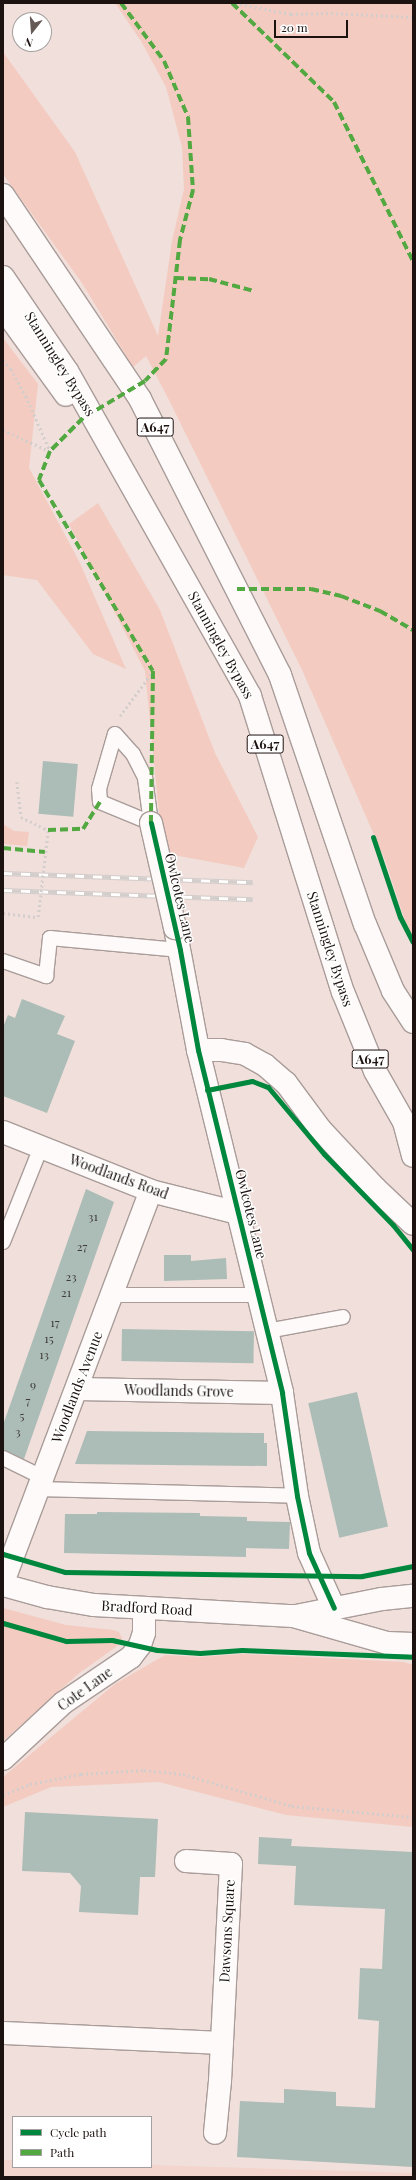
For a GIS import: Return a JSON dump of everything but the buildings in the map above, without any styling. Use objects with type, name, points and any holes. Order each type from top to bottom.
[{"type":"main road","name":"A647","points":[[3,195],[140,399],[280,675],[365,924],[393,991],[413,1022]]},
{"type":"main road","name":"Stanningley Bypass","points":[[3,277],[67,370],[250,696],[343,992],[372,1064],[408,1129],[413,1156]]},
{"type":"main road","points":[[3,308],[83,418],[147,513]]},
{"type":"main road","name":"Owlcotes Lane","points":[[151,823],[180,950],[198,1050],[282,1393],[296,1496],[309,1553],[334,1608]]},
{"type":"main road","points":[[198,1050],[221,1050],[245,1054],[265,1065],[286,1083],[320,1129],[375,1188],[413,1224]]},
{"type":"main road","name":"Woodlands Road","points":[[3,1132],[150,1191],[238,1213]]},
{"type":"main road","name":"Woodlands Avenue","points":[[3,1584],[150,1191]]},
{"type":"main road","name":"Woodlands Grove","points":[[77,1388],[282,1393]]},
{"type":"main road","name":"Bradford Road","points":[[3,1584],[47,1597],[94,1605],[293,1616],[387,1643],[413,1644]]},
{"type":"main road","name":"Bradford Road","points":[[293,1616],[413,1596]]},
{"type":"main road","name":"Cote Lane","points":[[3,1758],[63,1703],[131,1656],[140,1645],[144,1634],[144,1608]]},
{"type":"main road","name":"Dawsons Square","points":[[186,1861],[231,1864],[222,2043],[215,2133]]},
{"type":"main road","points":[[3,2033],[222,2043]]},
{"type":"lane","points":[[115,728],[133,754],[145,778],[151,823],[100,802],[99,789],[115,728]]},
{"type":"lane","points":[[3,961],[46,976],[50,938],[180,950]]},
{"type":"lane","points":[[3,1242],[41,1147]]},
{"type":"lane","points":[[112,1294],[258,1296]]},
{"type":"lane","points":[[267,1331],[342,1317]]},
{"type":"lane","points":[[3,1458],[40,1483],[296,1496]]},
{"type":"path","points":[[235,3],[291,14],[331,13],[413,17]]},
{"type":"path","points":[[3,360],[11,369],[26,396],[50,451],[3,430]]},
{"type":"path","points":[[115,728],[153,671]]},
{"type":"path","points":[[3,913],[38,917],[48,830],[21,817],[17,782]]},
{"type":"path","points":[[3,1795],[30,1784],[74,1776],[144,1770],[183,1774],[292,1806],[413,1817]]},
{"type":"shaded area","points":[[115,3],[413,3],[413,945],[385,860],[303,672],[146,356],[133,367],[82,283],[3,174],[3,52],[75,152],[158,336],[172,241],[184,189],[182,147],[166,87],[141,41]]},
{"type":"shaded area","points":[[3,338],[38,384],[29,468],[79,561],[126,669],[93,654],[37,580],[3,575]]},
{"type":"shaded area","points":[[98,503],[160,610],[215,753],[258,837],[244,868],[163,853],[145,671],[69,524]]},
{"type":"shaded area","points":[[3,824],[14,831],[29,832],[27,846],[3,844]]},
{"type":"shaded area","points":[[3,1608],[66,1625],[113,1630],[119,1632],[122,1638],[120,1644],[78,1674],[3,1741]]},
{"type":"shaded area","points":[[243,1654],[404,1662],[413,1665],[413,1827],[286,1815],[159,1782],[51,1787],[3,1807],[3,1777],[115,1684],[165,1655],[199,1657]]},
{"type":"shaded area","points":[[3,2160],[12,2160],[12,2168],[152,2168],[152,2165],[413,2173],[413,2177],[3,2177]]},
{"type":"railway","points":[[3,873],[253,882]]},
{"type":"railway","points":[[3,890],[253,899]]},
{"type":"marked path","points":[[121,3],[164,61],[188,117],[193,190],[180,240],[166,359],[145,381],[83,418],[50,451],[39,480],[153,671],[151,823]]},
{"type":"marked path","points":[[232,3],[334,102],[413,261]]},
{"type":"marked path","points":[[176,278],[209,279],[254,291]]},
{"type":"marked path","points":[[237,589],[311,589],[341,596],[380,611],[413,630]]},
{"type":"marked path","points":[[48,830],[83,829],[100,802]]},
{"type":"marked path","points":[[3,848],[45,852]]},
{"type":"cycle path","points":[[151,823],[180,950],[198,1050],[282,1393],[297,1496],[309,1553],[334,1608]]},
{"type":"cycle path","points":[[373,837],[400,917],[413,942]]},
{"type":"cycle path","points":[[207,1090],[252,1081],[268,1087],[324,1154],[393,1225],[413,1250]]},
{"type":"cycle path","points":[[3,1554],[65,1572],[362,1576],[413,1566]]},
{"type":"cycle path","points":[[3,1623],[66,1641],[112,1640],[157,1650],[200,1653],[242,1650],[413,1657]]}]
